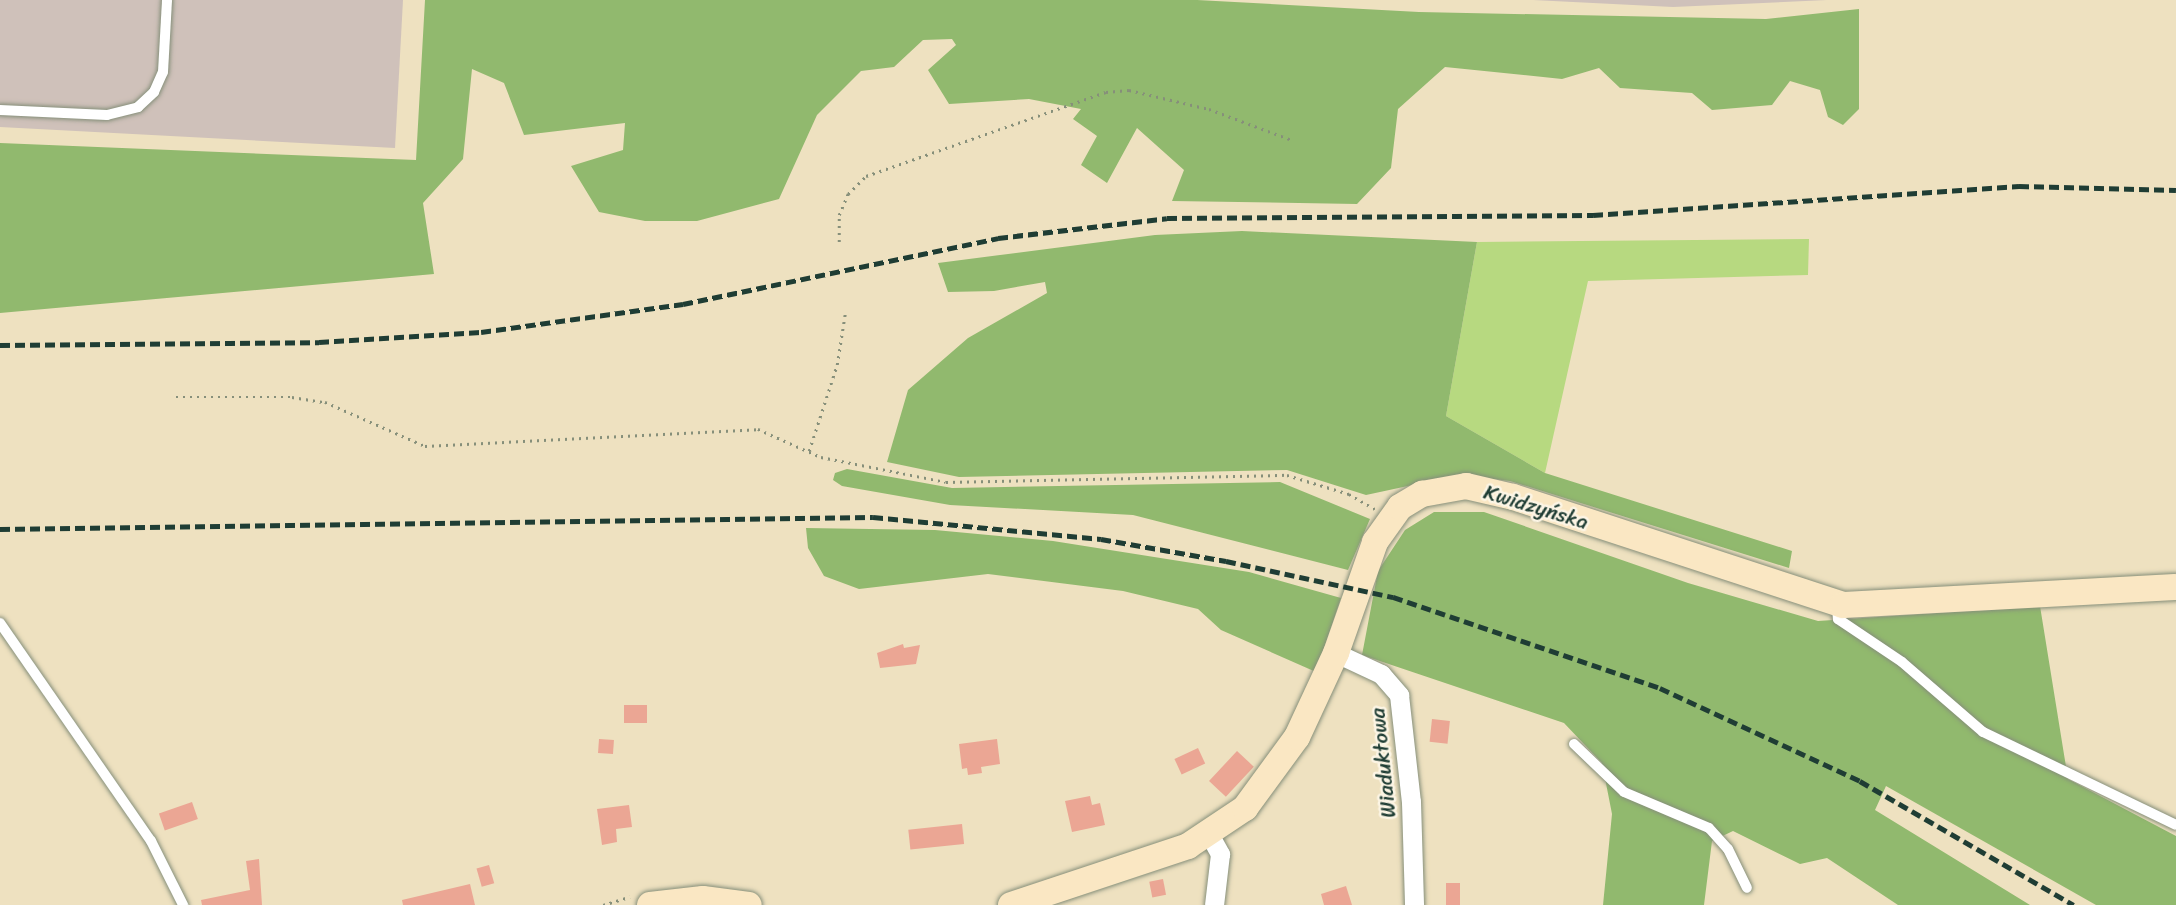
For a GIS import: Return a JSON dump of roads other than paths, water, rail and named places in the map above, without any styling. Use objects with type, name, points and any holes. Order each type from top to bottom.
[{"type":"street","name":"Kwidzyńska","points":[[1012,905],[1188,846],[1245,808],[1270,779],[1297,737],[1336,653],[1375,542],[1390,518],[1422,494],[1466,486],[1513,497],[1837,603],[1889,605],[2176,587]]},
{"type":"street","name":"Wiaduktowa","points":[[1336,653],[1381,674],[1399,695],[1411,802],[1414,905]]},
{"type":"street","points":[[1209,834],[1220,855],[1214,905]]},
{"type":"street","points":[[650,905],[703,899],[749,905]]},
{"type":"lane","points":[[0,110],[107,115],[138,107],[155,92],[163,72],[167,0]]},
{"type":"lane","points":[[1837,603],[1838,619],[1902,662],[1977,728],[2176,825]]},
{"type":"lane","points":[[0,623],[151,841],[183,905]]},
{"type":"lane","points":[[1574,744],[1624,792],[1709,828],[1728,849],[1747,888]]},
{"type":"railway","points":[[0,345],[319,342],[481,332],[683,304],[998,238],[1167,218],[1593,215],[2019,186],[2176,190]]},
{"type":"railway","points":[[0,529],[873,517],[1101,539],[1226,561],[1393,597],[1660,688],[1860,781],[2074,905]]}]
